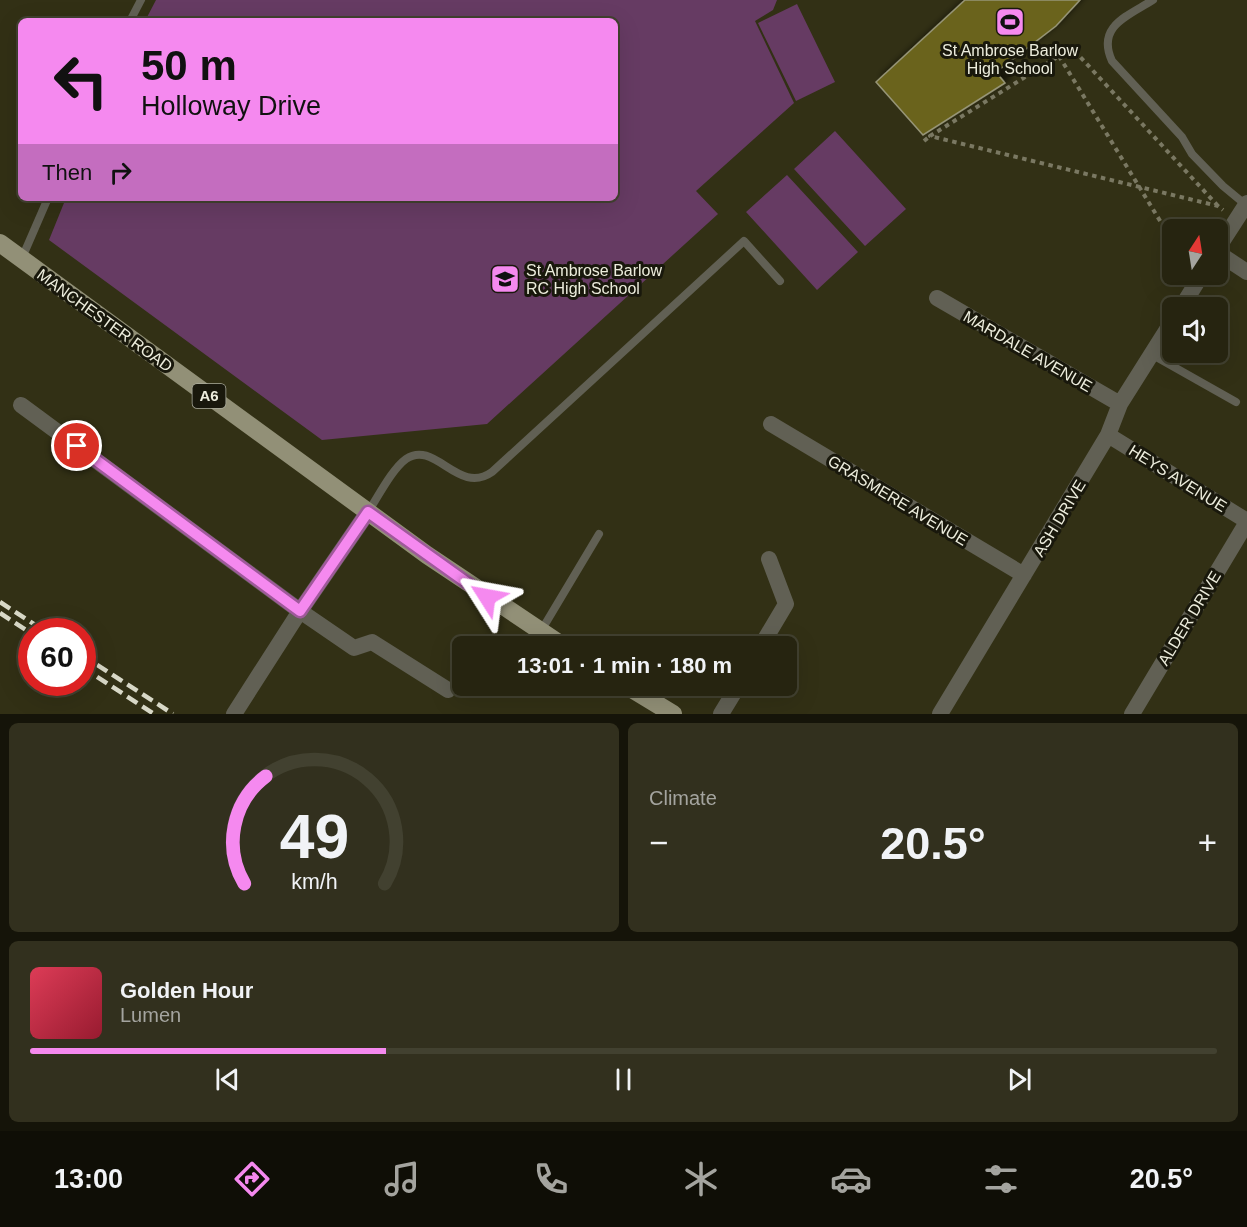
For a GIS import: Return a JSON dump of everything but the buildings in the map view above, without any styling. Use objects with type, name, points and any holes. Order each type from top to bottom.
[{"type":"main road","name":"MANCHESTER ROAD","points":[[0,243],[427,555],[545,636]]},
{"type":"main road","points":[[643,696],[673,714]]},
{"type":"street","points":[[1228,232],[1243,209]]},
{"type":"street","points":[[1228,260],[1247,272]]},
{"type":"street","name":"MARDALE AVENUE","points":[[937,298],[1120,404]]},
{"type":"street","name":"ASH DRIVE","points":[[940,714],[1108,435],[1120,404],[1162,337]]},
{"type":"street","points":[[21,405],[300,611],[354,648],[372,642],[448,690]]},
{"type":"street","name":"GRASMERE AVENUE","points":[[771,424],[1024,575]]},
{"type":"street","name":"HEYS AVENUE","points":[[1108,435],[1247,521]]},
{"type":"street","points":[[234,714],[300,611],[368,512]]},
{"type":"street","name":"ALDER DRIVE","points":[[1132,714],[1247,521]]},
{"type":"street","points":[[767,636],[786,604],[769,559]]},
{"type":"street","points":[[721,714],[732,696]]},
{"type":"lane","points":[[132,18],[141,0]]},
{"type":"lane","points":[[1153,0],[1117,23],[1106,42],[1107,52],[1112,62],[1182,137],[1192,154],[1243,209]]},
{"type":"lane","points":[[22,259],[47,201]]},
{"type":"lane","points":[[368,512],[399,466],[408,458],[418,455],[428,457],[468,479],[477,479],[492,472],[744,241],[780,281]]},
{"type":"lane","points":[[1151,354],[1236,402]]},
{"type":"lane","points":[[540,633],[599,534]]},
{"type":"path","points":[[924,141],[930,135],[1072,48],[1218,206]]},
{"type":"path","points":[[1059,56],[1162,224]]},
{"type":"path","points":[[930,135],[1218,206],[1243,209]]},
{"type":"shaded area","points":[[156,0],[777,0],[773,10],[755,21],[794,103],[696,191],[718,214],[487,424],[322,440],[49,240],[65,201],[618,201],[618,18],[147,18]]},
{"type":"shaded area","points":[[797,4],[835,82],[796,101],[758,23]]},
{"type":"shaded area","points":[[835,131],[906,209],[865,246],[794,169]]},
{"type":"shaded area","points":[[787,175],[858,252],[817,290],[746,212]]},
{"type":"railway","points":[[0,602],[25,618]]},
{"type":"railway","points":[[0,613],[18,625]]},
{"type":"railway","points":[[96,664],[173,714]]},
{"type":"railway","points":[[96,676],[154,714]]},
{"type":"place","name":"St Ambrose Barlow High School","points":[[1010,22]]},
{"type":"place","name":"St Ambrose Barlow RC High School","points":[[505,279]]},
{"type":"route","points":[[77,446],[300,611],[368,512],[487,597]]}]
